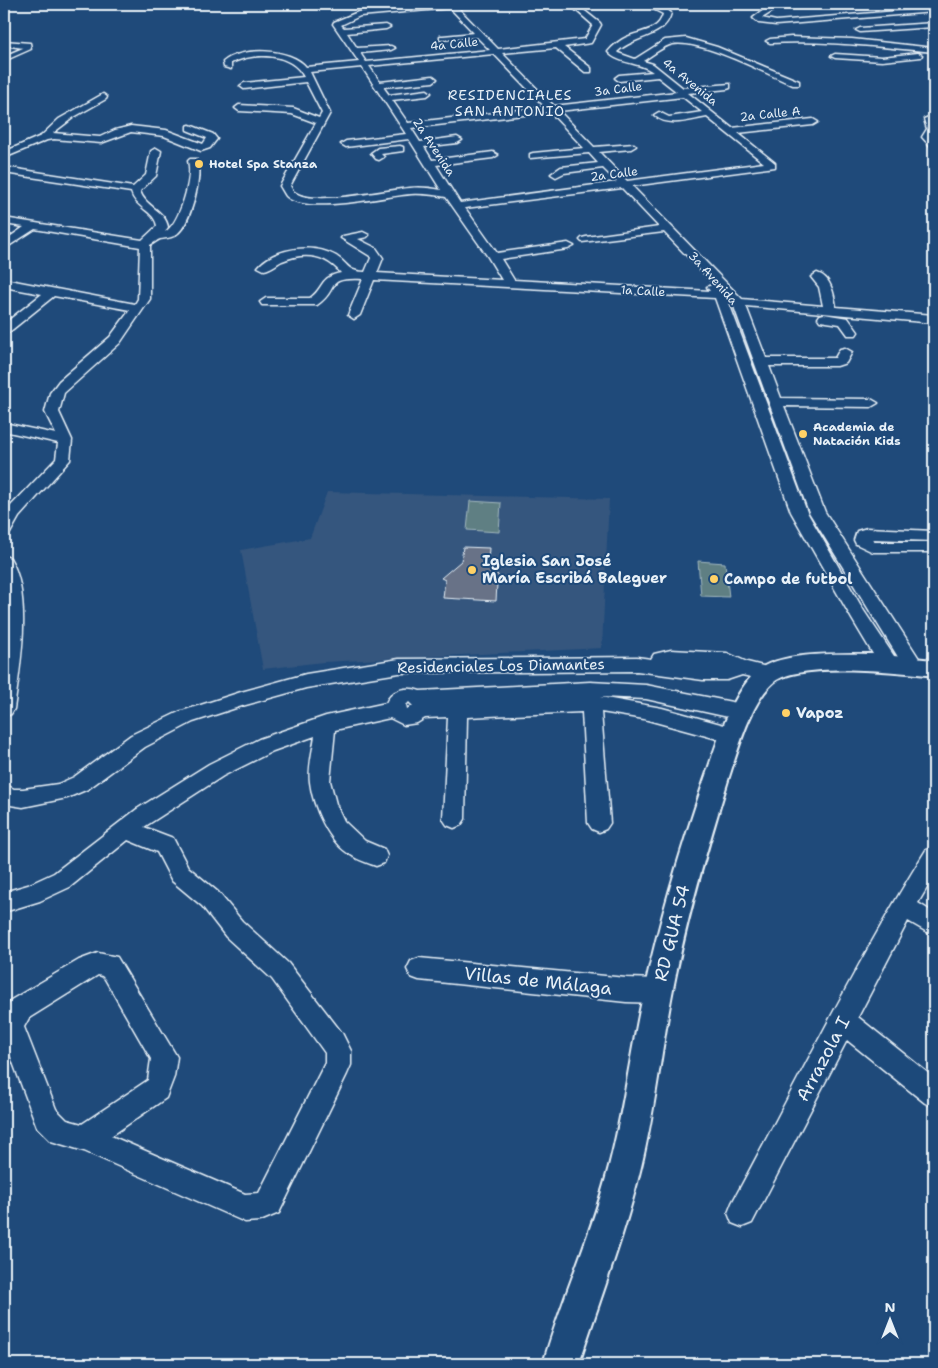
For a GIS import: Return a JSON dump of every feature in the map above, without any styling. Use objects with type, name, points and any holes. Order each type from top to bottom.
[{"type":"main road","points":[[755,671],[775,670],[808,664],[855,661],[912,666]]},
{"type":"main road","name":"RD GUA 54","points":[[561,1364],[611,1222],[626,1164],[658,990],[695,843],[755,671]]},
{"type":"street","points":[[339,28],[358,14],[421,6],[476,4]]},
{"type":"street","name":"4a Calle","points":[[282,65],[302,67],[364,64],[586,42],[597,25],[572,4]]},
{"type":"street","name":"4a Avenida","points":[[646,4],[660,8],[667,13],[663,24],[652,32],[629,39],[612,52],[615,55],[647,64],[772,165]]},
{"type":"street","points":[[810,4],[773,9],[762,13],[757,18],[762,21],[776,23],[934,9]]},
{"type":"street","points":[[925,4],[934,9]]},
{"type":"street","name":"3a Avenida","points":[[450,5],[475,35],[494,52]]},
{"type":"street","name":"3a Avenida","points":[[450,5],[716,286],[798,512],[858,615],[912,666]]},
{"type":"street","points":[[883,7],[896,13]]},
{"type":"street","points":[[860,30],[934,25]]},
{"type":"street","points":[[339,28],[386,27]]},
{"type":"street","name":"2a Avenida","points":[[339,28],[449,194],[494,257],[510,284]]},
{"type":"street","points":[[443,38],[475,35]]},
{"type":"street","points":[[770,41],[809,40],[882,44],[934,51]]},
{"type":"street","points":[[637,61],[668,42],[690,41],[796,83]]},
{"type":"street","points":[[4,43],[27,45],[27,49],[4,58]]},
{"type":"street","points":[[352,47],[390,45]]},
{"type":"street","points":[[558,46],[588,70]]},
{"type":"street","points":[[4,51],[22,51]]},
{"type":"street","points":[[834,56],[882,59],[934,51]]},
{"type":"street","points":[[228,67],[227,62],[234,59],[259,54],[289,56],[302,67],[326,113],[285,186],[285,192],[291,196],[310,201],[412,191],[449,194]]},
{"type":"street","points":[[623,81],[663,77]]},
{"type":"street","points":[[377,85],[433,79]]},
{"type":"street","points":[[244,86],[309,80]]},
{"type":"street","points":[[686,95],[728,90],[686,95]]},
{"type":"street","points":[[386,98],[427,93]]},
{"type":"street","name":"3a Calle","points":[[405,126],[686,95]]},
{"type":"street","points":[[44,138],[48,131],[58,124],[103,97]]},
{"type":"street","points":[[239,108],[293,111],[320,122]]},
{"type":"street","points":[[922,112],[934,112]]},
{"type":"street","points":[[659,115],[668,120],[710,114]]},
{"type":"street","points":[[934,118],[929,119],[932,124],[932,130],[927,137],[934,145]]},
{"type":"street","name":"2a Calle A","points":[[730,131],[813,122]]},
{"type":"street","points":[[4,155],[44,138],[54,136],[102,140],[118,132],[131,129],[166,133],[201,148],[204,148],[211,141],[210,136],[190,128]]},
{"type":"street","points":[[346,144],[457,140]]},
{"type":"street","points":[[379,157],[376,153],[378,151],[416,142]]},
{"type":"street","points":[[533,156],[631,147]]},
{"type":"street","points":[[4,170],[135,190],[151,176],[156,151]]},
{"type":"street","points":[[430,163],[493,155]]},
{"type":"street","points":[[4,221],[150,240],[168,236],[186,216],[195,167],[193,162]]},
{"type":"street","points":[[556,174],[561,170],[603,165]]},
{"type":"street","name":"2a Calle","points":[[458,206],[772,165]]},
{"type":"street","name":"3a Avenida","points":[[622,185],[660,230],[716,286]]},
{"type":"street","points":[[4,529],[13,514],[63,460],[64,432],[52,412],[57,393],[64,384],[115,340],[138,308],[145,294],[150,240],[163,227],[162,220],[138,201],[135,190]]},
{"type":"street","points":[[4,246],[33,226]]},
{"type":"street","points":[[586,240],[660,230]]},
{"type":"street","points":[[354,315],[377,258],[376,254],[366,247],[347,238],[363,236]]},
{"type":"street","points":[[494,257],[568,246]]},
{"type":"street","points":[[264,267],[289,255],[314,251],[339,263],[349,274],[330,280],[324,287],[320,298],[314,302],[266,302]]},
{"type":"street","name":"1a Calle","points":[[349,274],[369,277],[510,284],[716,286],[738,302],[934,319]]},
{"type":"street","points":[[817,277],[824,283],[827,290],[830,310]]},
{"type":"street","points":[[4,283],[138,308]]},
{"type":"street","points":[[4,330],[52,292]]},
{"type":"street","name":"3a Avenida","points":[[738,302],[817,512],[912,666]]},
{"type":"street","points":[[799,308],[800,314],[805,317],[844,321],[852,332]]},
{"type":"street","points":[[759,362],[837,362],[841,360],[845,352]]},
{"type":"street","points":[[776,402],[871,403]]},
{"type":"street","points":[[4,427],[65,440]]},
{"type":"street","points":[[862,540],[863,535],[867,533],[934,536]]},
{"type":"street","points":[[834,542],[862,540],[873,547],[934,547]]},
{"type":"street","points":[[4,709],[13,655],[15,621],[13,595],[5,568]]},
{"type":"street","name":"Residenciales Los Diamantes","points":[[4,793],[10,797],[23,798],[60,792],[81,783],[138,741],[186,717],[241,698],[306,681],[400,666],[637,664],[703,673],[727,674],[755,671]]},
{"type":"street","points":[[590,697],[599,823]]},
{"type":"street","points":[[4,902],[32,894],[62,880],[152,810],[216,770],[266,745],[326,724],[395,709],[400,715],[408,717],[417,715],[420,705],[590,697],[632,708],[737,724]]},
{"type":"street","points":[[454,819],[459,702]]},
{"type":"street","points":[[326,724],[320,781],[326,804],[336,827],[357,848],[376,856]]},
{"type":"street","points":[[86,1138],[157,1089],[162,1077],[164,1057],[114,971],[109,966],[98,964],[87,968],[29,1002],[20,1009],[12,1028],[46,1118],[60,1132],[86,1138],[245,1208],[260,1207],[269,1203],[338,1065],[338,1051],[333,1042],[280,970],[234,929],[210,899],[180,874],[165,845],[125,830]]},
{"type":"street","name":"Arrazola I","points":[[742,1213],[904,906],[934,857]]},
{"type":"street","points":[[904,906],[934,925]]},
{"type":"street","name":"Villas de Málaga","points":[[419,969],[616,989],[658,990]]},
{"type":"street","points":[[843,1021],[934,1094]]},
{"type":"shaded area","points":[[327,492],[609,499],[602,648],[323,662],[263,669],[241,550],[310,538]]},
{"type":"green space","points":[[470,501],[501,503],[499,532],[467,530]]},
{"type":"green space","name":"Campo de futbol","points":[[698,561],[725,563],[729,597],[701,596]]},
{"type":"building","name":"Iglesia San José María Escribá Baleguer","points":[[463,547],[489,548],[488,562],[503,582],[497,584],[496,601],[443,598],[445,580],[441,578],[461,561]]},
{"type":"place","name":"Hotel Spa Stanza","points":[[199,164]]},
{"type":"place","name":"Academia de Natación Kids","points":[[803,434]]},
{"type":"place","name":"Iglesia San José María Escribá Baleguer","points":[[472,570]]},
{"type":"place","name":"Campo de futbol","points":[[714,579]]},
{"type":"place","name":"Vapoz","points":[[786,713]]},
{"type":"district","name":"RESIDENCIALES SAN ANTONIO","points":[[510,104]]}]
